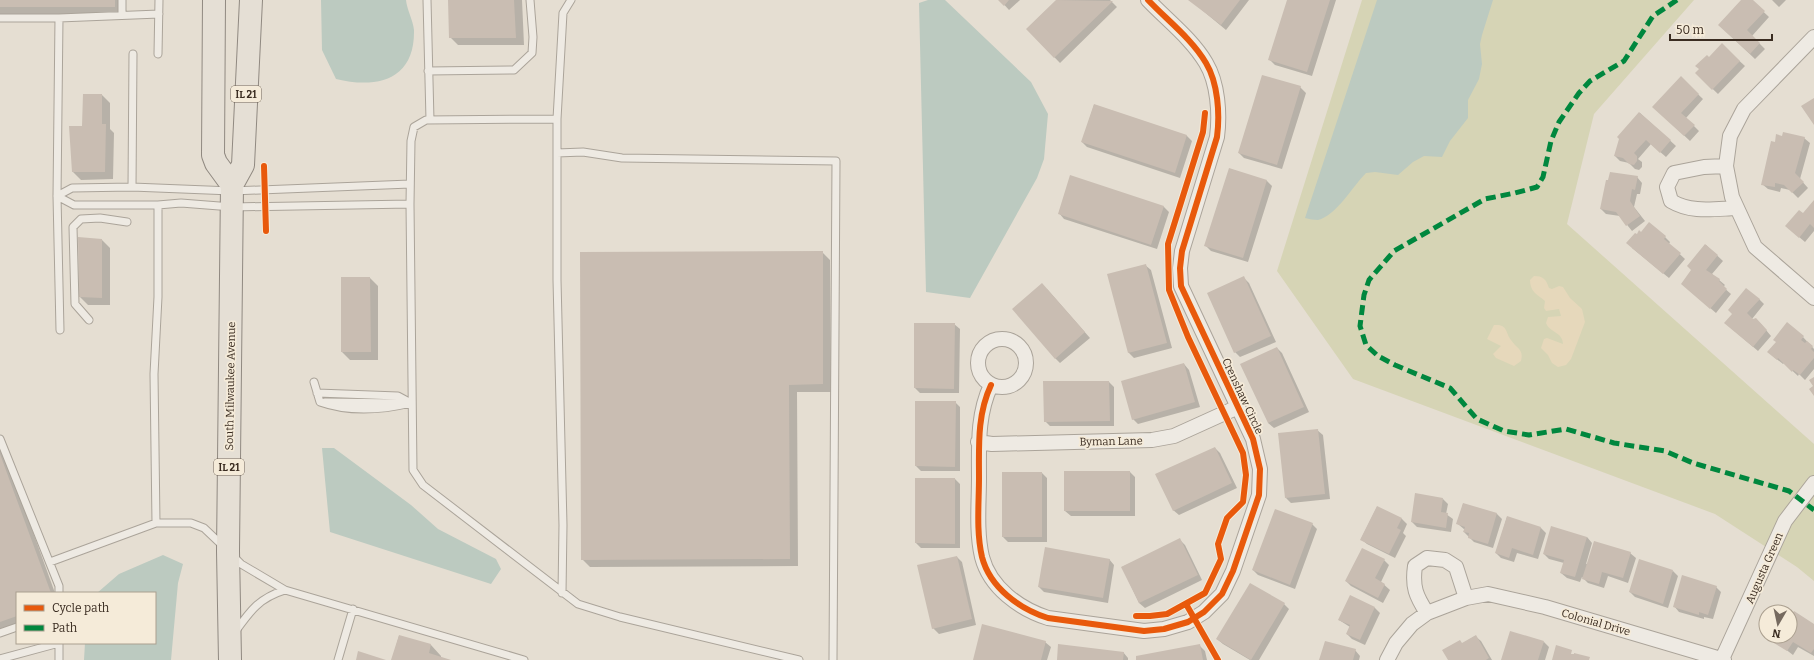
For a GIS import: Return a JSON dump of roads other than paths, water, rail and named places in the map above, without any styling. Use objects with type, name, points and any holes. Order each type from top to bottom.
[{"type":"main road","points":[[214,0],[213,155],[232,194]]},
{"type":"main road","name":"South Milwaukee Avenue","points":[[230,649],[228,551],[232,194],[243,165],[251,0]]},
{"type":"street","name":"Crenshaw Circle","points":[[991,385],[980,421],[978,442],[980,537],[982,558],[1000,588],[1016,604],[1033,613],[1048,618],[1144,631],[1164,629],[1194,618],[1204,612],[1222,594],[1233,571],[1251,523],[1259,495],[1260,469],[1253,439],[1181,286],[1180,268],[1182,251],[1217,137],[1219,119],[1217,99],[1206,63],[1191,44],[1148,0]]},
{"type":"street","points":[[1814,37],[1744,109],[1730,136],[1726,166],[1732,197],[1736,208],[1756,247],[1814,298]]},
{"type":"street","points":[[1726,166],[1704,167],[1674,174],[1667,187],[1671,201],[1680,206],[1694,210],[1736,208]]},
{"type":"street","name":"Byman Lane","points":[[978,442],[992,444],[1152,440],[1174,436],[1238,407]]},
{"type":"street","name":"Augusta Green","points":[[1723,659],[1785,521],[1814,483]]},
{"type":"street","points":[[1427,613],[1417,598],[1413,581],[1415,566],[1427,558],[1445,560],[1456,567],[1466,598]]},
{"type":"street","name":"Colonial Drive","points":[[1387,660],[1396,643],[1412,624],[1427,613],[1466,598],[1488,594],[1546,608],[1723,659]]},
{"type":"lane","points":[[122,0],[122,15]]},
{"type":"lane","points":[[158,54],[159,0]]},
{"type":"lane","points":[[427,0],[430,120]]},
{"type":"lane","points":[[428,71],[514,70],[532,53],[533,37],[530,0]]},
{"type":"lane","points":[[562,593],[563,525],[557,280],[556,118],[563,13],[571,0]]},
{"type":"lane","points":[[0,18],[59,18],[159,14]]},
{"type":"lane","points":[[59,18],[57,196],[60,330]]},
{"type":"lane","points":[[132,187],[134,54]]},
{"type":"lane","points":[[556,118],[426,120],[414,127],[411,141],[410,184],[411,403],[413,470],[423,485],[578,604],[620,617],[799,660]]},
{"type":"lane","points":[[557,153],[583,152],[622,158],[836,161],[833,660]]},
{"type":"lane","points":[[57,196],[74,205],[158,205],[232,194],[410,184]]},
{"type":"lane","points":[[57,196],[72,188],[132,187],[410,204]]},
{"type":"lane","points":[[156,523],[154,374],[158,297],[158,205]]},
{"type":"lane","points":[[89,320],[75,304],[73,227],[81,219],[100,218],[127,222]]},
{"type":"lane","points":[[314,382],[320,402],[336,408],[391,408],[411,403]]},
{"type":"lane","points":[[317,393],[398,396],[411,403]]},
{"type":"lane","points":[[0,439],[50,562],[59,586],[59,592]]},
{"type":"lane","points":[[50,562],[156,523],[191,523],[204,528],[241,564],[285,590],[353,609],[500,656],[524,660]]},
{"type":"lane","points":[[230,649],[251,610],[270,594],[285,590]]},
{"type":"lane","points":[[338,660],[353,609]]},
{"type":"lane","points":[[0,633],[16,627]]},
{"type":"lane","points":[[0,659],[54,644]]},
{"type":"lane","points":[[59,644],[59,660]]}]
